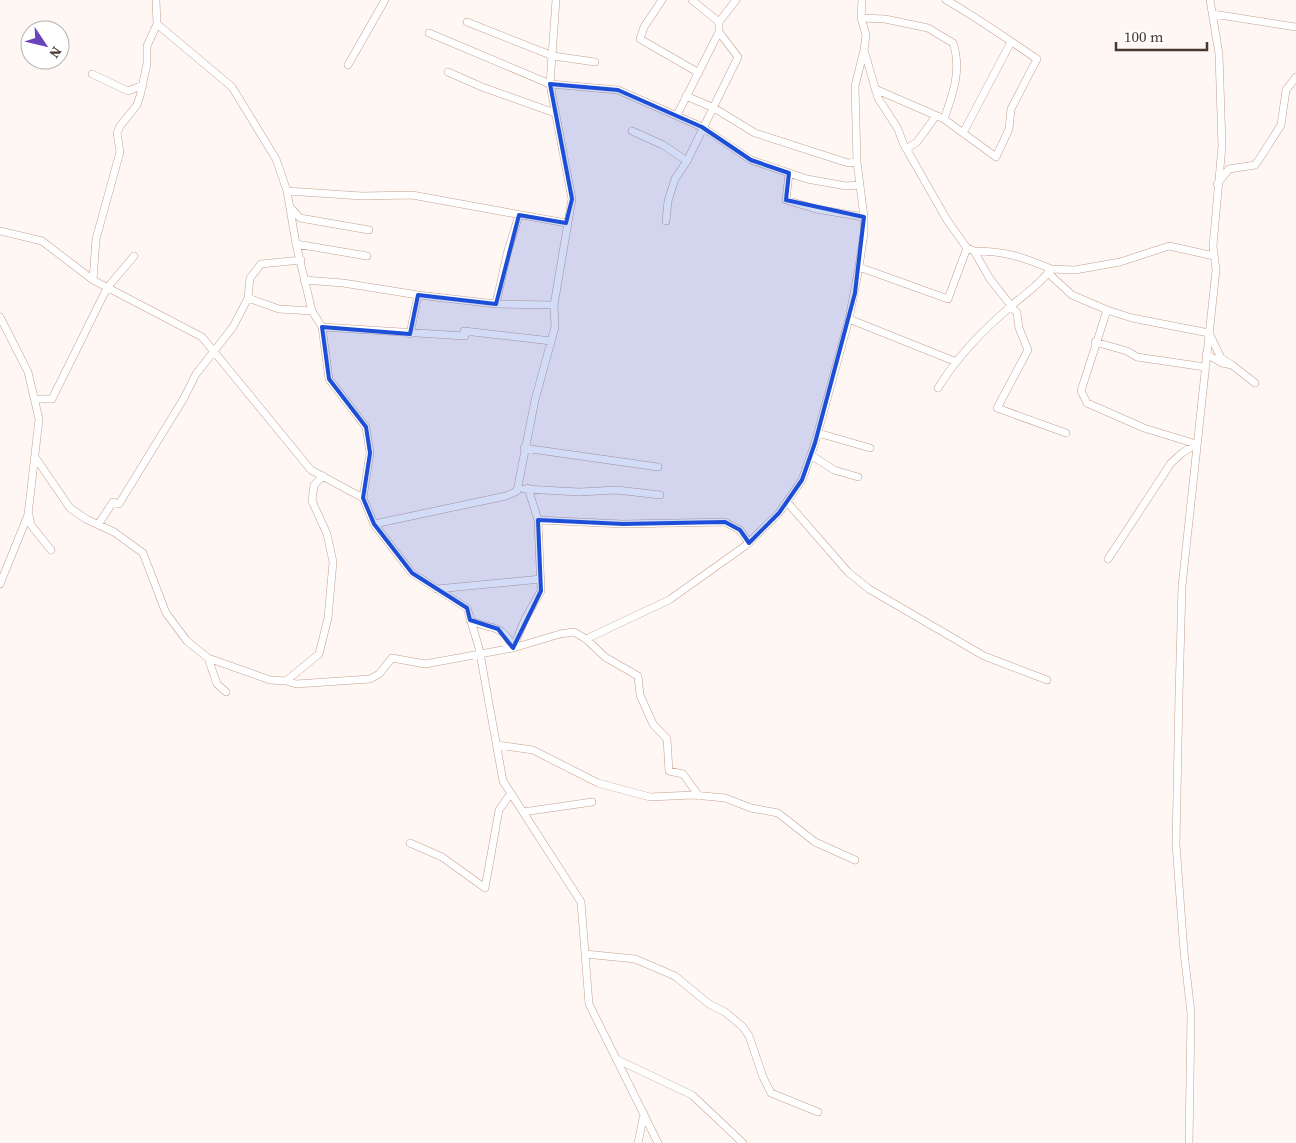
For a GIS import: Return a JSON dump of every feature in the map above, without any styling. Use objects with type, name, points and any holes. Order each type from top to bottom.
[{"type":"street","points":[[93,280],[96,239],[120,152],[117,132],[137,104],[143,85],[147,46],[150,35],[157,24],[156,0]]},
{"type":"street","points":[[348,65],[385,0]]},
{"type":"street","points":[[662,0],[644,27],[640,39],[699,73]]},
{"type":"street","points":[[692,0],[719,22]]},
{"type":"street","points":[[666,221],[668,201],[675,179],[687,162],[702,127],[714,108],[738,57],[720,32],[719,22],[736,0]]},
{"type":"street","points":[[586,639],[669,600],[749,543],[779,513],[802,480],[818,433],[849,319],[864,233],[864,217],[857,162],[855,86],[866,35],[861,18],[862,0]]},
{"type":"street","points":[[875,89],[944,119],[996,157],[1008,129],[1011,109],[1037,60],[946,0]]},
{"type":"street","points":[[1190,1143],[1191,1013],[1184,952],[1176,844],[1182,586],[1216,270],[1214,256],[1217,184],[1222,146],[1219,54],[1210,0]]},
{"type":"street","points":[[516,491],[524,448],[556,327],[554,305],[566,223],[572,199],[554,113],[550,84],[554,1]]},
{"type":"street","points":[[1213,14],[1296,27]]},
{"type":"street","points":[[861,18],[885,19],[928,28],[953,43],[957,54],[955,90],[944,119]]},
{"type":"street","points":[[467,22],[552,56],[595,62]]},
{"type":"street","points":[[157,24],[232,87],[276,159],[287,192],[296,244],[312,311],[322,327],[329,379],[366,427],[370,453],[363,498],[374,524],[412,573],[467,608],[481,654],[503,781],[581,902],[589,1004],[658,1143]]},
{"type":"street","points":[[677,116],[720,32]]},
{"type":"street","points":[[429,33],[550,84],[618,90],[702,127],[751,160],[817,181],[846,186],[860,185]]},
{"type":"street","points":[[963,133],[1011,42]]},
{"type":"street","points":[[864,50],[878,98],[898,129],[906,149],[947,220],[967,248],[974,251],[1000,251],[1024,257],[1050,271],[1072,295],[1107,310],[1132,318],[1209,333]]},
{"type":"street","points":[[448,72],[482,87],[554,113]]},
{"type":"street","points":[[92,74],[128,91],[143,85]]},
{"type":"street","points":[[1217,184],[1229,169],[1254,165],[1260,158],[1266,145],[1281,125],[1286,90],[1296,77]]},
{"type":"street","points":[[686,96],[714,108],[755,133],[848,163],[857,162]]},
{"type":"street","points":[[906,149],[917,142],[936,116]]},
{"type":"street","points":[[632,131],[663,145],[687,162]]},
{"type":"street","points":[[788,173],[786,200],[816,209],[864,217]]},
{"type":"street","points":[[287,192],[362,196],[412,195],[566,223]]},
{"type":"street","points":[[289,207],[300,218],[369,230]]},
{"type":"street","points":[[496,304],[507,254],[519,215]]},
{"type":"street","points":[[0,231],[42,241],[93,280],[202,337],[311,470],[363,498]]},
{"type":"street","points":[[296,244],[367,256]]},
{"type":"street","points":[[938,388],[954,361],[1011,306],[1035,289],[1050,271],[1075,270],[1120,262],[1169,246],[1214,256]]},
{"type":"street","points":[[859,267],[948,299],[967,248]]},
{"type":"street","points":[[974,251],[990,279],[1018,315],[1019,328],[1028,350],[998,408],[1066,433]]},
{"type":"street","points":[[34,399],[52,399],[107,288],[134,256]]},
{"type":"street","points":[[98,524],[113,502],[120,504],[184,398],[196,374],[215,352],[248,298],[250,278],[261,264],[301,260]]},
{"type":"street","points":[[304,280],[344,283],[418,295],[496,304],[554,305]]},
{"type":"street","points":[[410,334],[418,295]]},
{"type":"street","points":[[248,298],[279,309],[312,311]]},
{"type":"street","points":[[1107,310],[1095,342],[1081,391],[1087,404],[1144,428],[1196,444]]},
{"type":"street","points":[[0,317],[2,329],[28,372],[39,419],[28,515],[0,584]]},
{"type":"street","points":[[849,319],[954,361]]},
{"type":"street","points":[[322,327],[410,334],[465,334],[551,341]]},
{"type":"street","points":[[1209,333],[1222,358],[1256,383]]},
{"type":"street","points":[[1095,342],[1137,357],[1205,368]]},
{"type":"street","points":[[1206,354],[1222,363],[1232,365]]},
{"type":"street","points":[[818,433],[870,448]]},
{"type":"street","points":[[1108,559],[1171,464],[1182,453],[1196,444]]},
{"type":"street","points":[[524,448],[658,466]]},
{"type":"street","points":[[811,455],[834,470],[858,477]]},
{"type":"street","points":[[35,457],[70,508],[114,532],[143,553],[166,613],[187,641],[208,658],[270,680],[296,684],[370,680],[379,674],[392,658],[425,664],[513,648],[560,634],[574,632],[586,639],[605,657],[638,676],[640,695],[653,724],[666,739],[670,771],[683,774],[699,796]]},
{"type":"street","points":[[286,681],[319,654],[328,618],[333,562],[327,534],[312,501],[314,485],[324,476]]},
{"type":"street","points":[[374,524],[506,496],[528,488],[579,492],[617,490],[660,495]]},
{"type":"street","points":[[513,648],[525,619],[540,591],[538,520],[528,488]]},
{"type":"street","points":[[786,502],[848,572],[869,589],[984,656],[1047,680]]},
{"type":"street","points":[[28,515],[31,525],[51,550]]},
{"type":"street","points":[[538,520],[624,524],[725,522],[740,530],[749,543]]},
{"type":"street","points":[[437,589],[541,579]]},
{"type":"street","points":[[470,620],[498,629],[508,636],[513,648]]},
{"type":"street","points":[[208,658],[214,679],[226,692]]},
{"type":"street","points":[[497,745],[533,750],[598,783],[650,797],[699,796],[725,798],[751,808],[778,813],[815,842],[856,860]]},
{"type":"street","points":[[410,843],[442,857],[485,888],[499,810],[511,793]]},
{"type":"street","points":[[524,812],[592,802]]},
{"type":"street","points":[[585,954],[635,959],[675,976],[709,1004],[725,1012],[743,1027],[771,1093],[818,1112]]},
{"type":"street","points":[[616,1058],[692,1095],[743,1143]]},
{"type":"street","points":[[638,1143],[644,1114]]},
{"type":"highlighted area","points":[[550,84],[618,90],[702,127],[751,160],[789,173],[786,200],[864,217],[855,293],[815,443],[802,480],[779,513],[749,543],[740,530],[725,522],[623,524],[538,520],[541,591],[513,648],[498,629],[470,620],[467,608],[412,573],[374,524],[363,498],[370,453],[366,427],[329,379],[322,327],[410,334],[418,295],[496,304],[519,215],[566,223],[572,199]]}]
